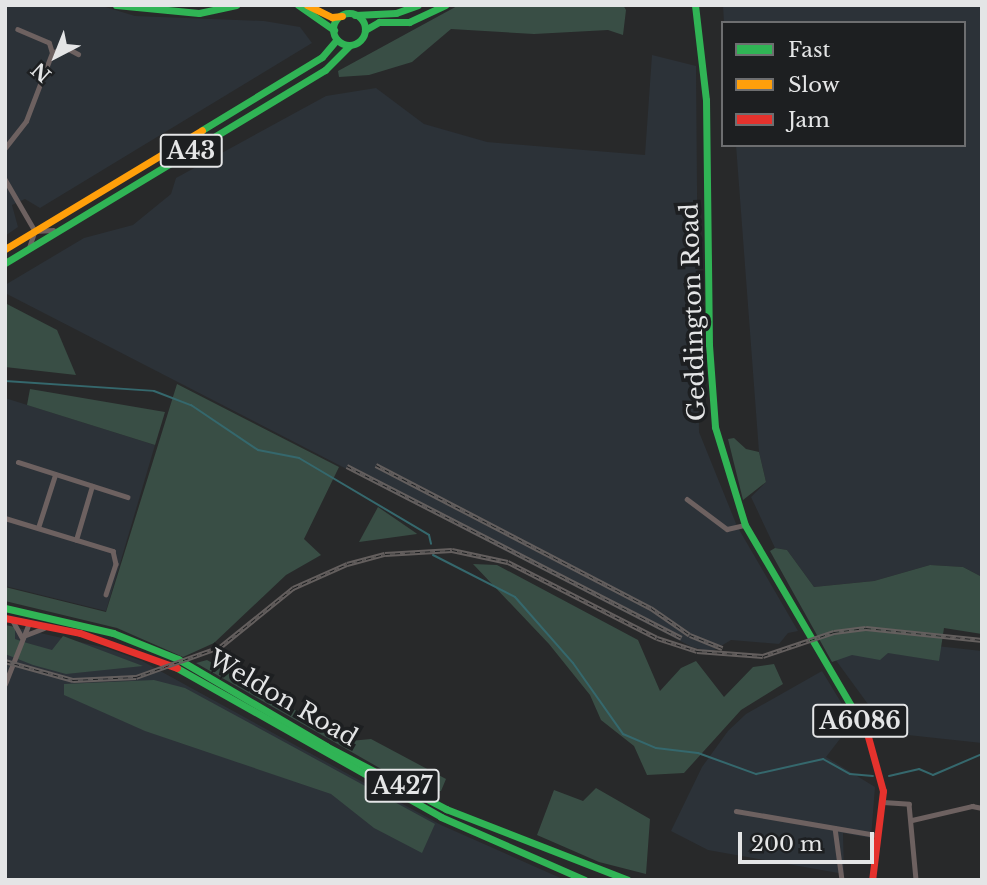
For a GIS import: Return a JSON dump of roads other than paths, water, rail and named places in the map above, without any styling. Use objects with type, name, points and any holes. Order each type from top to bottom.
[{"type":"main road","points":[[116,5],[198,13],[236,5]]},
{"type":"main road","points":[[298,5],[334,30],[337,38],[350,45]]},
{"type":"main road","points":[[307,5],[331,17],[396,13],[418,5]]},
{"type":"main road","points":[[355,15],[365,30],[379,22],[409,22],[445,5]]},
{"type":"main road","name":"Geddington Road","points":[[696,6],[706,119],[710,393],[725,470],[746,525],[873,744],[883,802]]},
{"type":"main road","points":[[334,30],[342,16]]},
{"type":"main road","name":"A43","points":[[5,263],[325,70],[350,45],[361,40],[365,30]]},
{"type":"main road","name":"A43","points":[[5,249],[322,57],[337,38]]},
{"type":"main road","name":"Weldon Road","points":[[5,608],[113,633],[178,659],[326,746],[446,809],[628,880]]},
{"type":"main road","name":"Weldon Road","points":[[8,619],[127,646],[169,663],[441,817],[585,880]]},
{"type":"main road","name":"A6086","points":[[871,879],[883,802]]},
{"type":"street","points":[[5,148],[26,121],[52,53],[49,43],[18,30]]},
{"type":"street","points":[[52,53],[65,47],[78,54]]},
{"type":"street","points":[[5,179],[8,189],[35,231],[46,233],[76,220]]},
{"type":"street","points":[[26,250],[35,231]]},
{"type":"street","points":[[18,462],[128,497]]},
{"type":"street","points":[[38,528],[55,475]]},
{"type":"street","points":[[76,540],[92,486]]},
{"type":"street","points":[[687,499],[727,529],[746,525]]},
{"type":"street","points":[[5,518],[117,556],[106,594]]},
{"type":"street","points":[[5,608],[24,615],[29,623],[5,684]]},
{"type":"street","points":[[8,619],[23,638]]},
{"type":"street","points":[[23,638],[47,627]]},
{"type":"street","points":[[883,802],[906,803],[912,820],[916,880]]},
{"type":"street","points":[[912,820],[972,806],[982,808]]},
{"type":"street","points":[[736,811],[879,835]]},
{"type":"street","points":[[835,828],[842,880]]},
{"type":"waterway","points":[[5,381],[154,391],[191,405],[258,450],[299,458],[429,535],[431,544]]},
{"type":"waterway","points":[[433,555],[515,597],[573,663],[623,734],[656,748],[698,753],[756,774],[823,759],[850,774],[873,776]]},
{"type":"waterway","points":[[889,776],[919,769],[933,775],[982,754]]},
{"type":"railway","points":[[376,465],[651,608],[690,635],[723,648]]},
{"type":"railway","points":[[347,466],[681,638]]},
{"type":"railway","points":[[5,661],[73,680],[136,677],[220,647],[293,588],[347,564],[385,554],[452,550],[508,562],[657,638],[697,651],[763,656],[834,632],[866,628],[982,640]]}]
